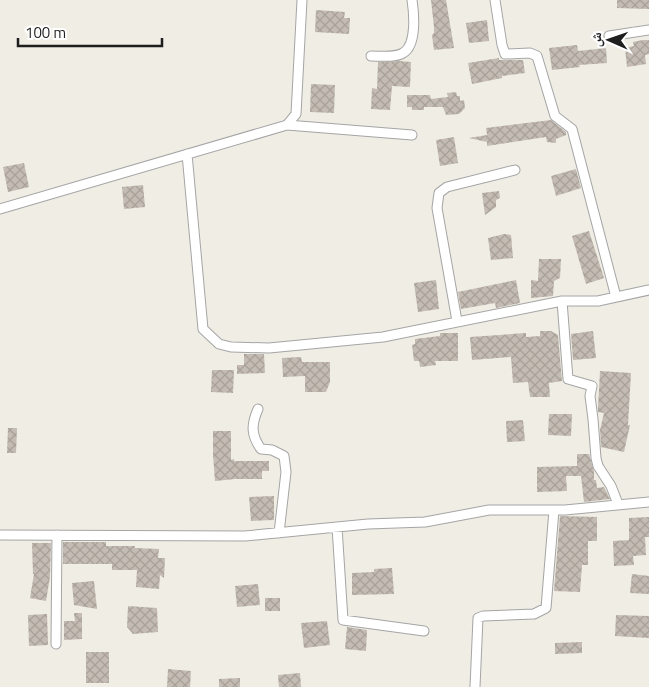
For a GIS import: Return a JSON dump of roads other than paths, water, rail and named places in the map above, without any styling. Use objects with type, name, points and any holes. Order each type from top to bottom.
[{"type":"street","points":[[287,125],[296,114],[302,0]]},
{"type":"street","points":[[371,56],[398,55],[405,52],[410,46],[414,16],[412,0]]},
{"type":"street","points":[[495,0],[505,54],[530,53],[537,56],[555,116],[572,129],[616,297]]},
{"type":"street","points":[[608,36],[649,30]]},
{"type":"street","points":[[0,209],[287,125],[412,135]]},
{"type":"street","points":[[187,154],[203,329],[218,344],[231,347],[269,348],[383,337],[562,301],[598,301],[649,290]]},
{"type":"street","points":[[457,321],[437,208],[439,193],[447,187],[515,170]]},
{"type":"street","points":[[562,301],[568,379],[592,386],[590,396],[596,458],[598,466],[612,486],[618,504]]},
{"type":"street","points":[[258,409],[252,432],[254,440],[261,449],[272,450],[284,456],[286,472],[279,533]]},
{"type":"street","points":[[0,535],[245,536],[337,527],[425,522],[489,510],[554,510],[649,502]]},
{"type":"street","points":[[475,687],[478,618],[483,616],[534,614],[546,608],[554,510]]},
{"type":"street","points":[[337,527],[342,620],[424,631]]},
{"type":"street","points":[[56,644],[57,535]]}]
